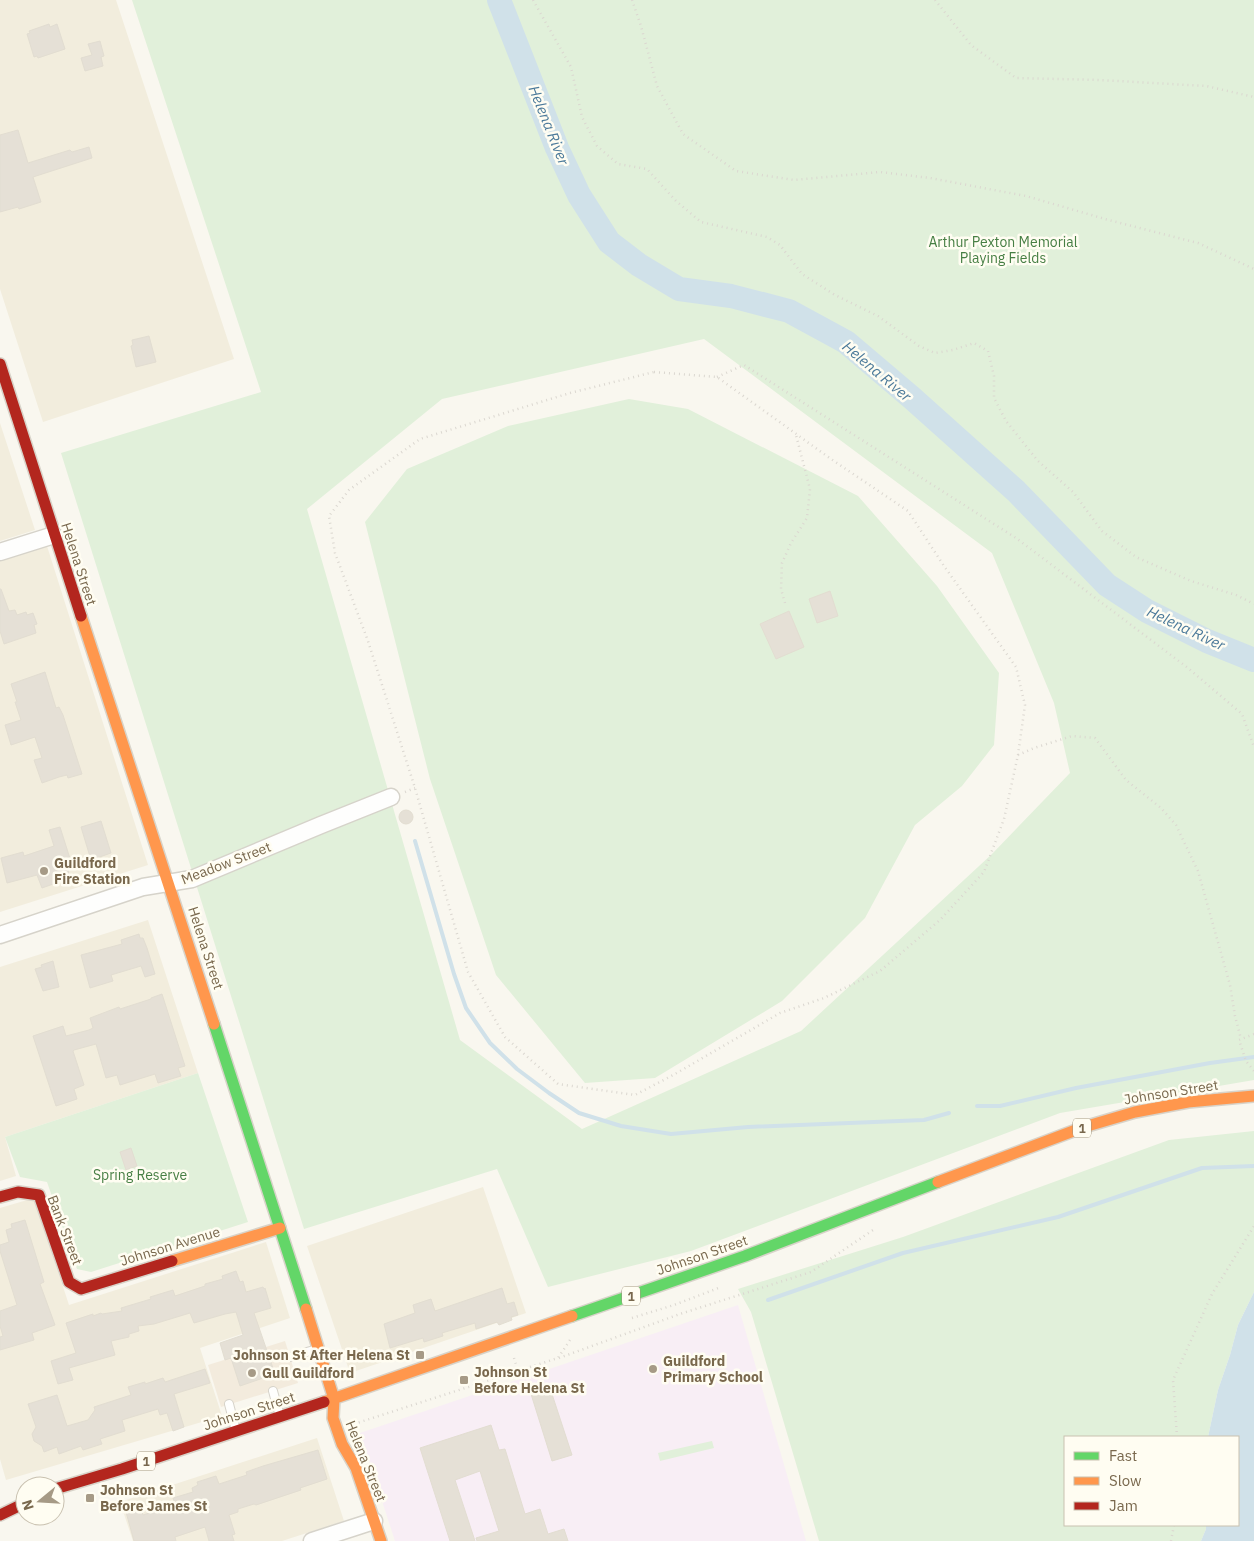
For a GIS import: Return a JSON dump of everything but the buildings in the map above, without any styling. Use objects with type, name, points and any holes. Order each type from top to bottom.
[{"type":"main road","name":"Helena Street","points":[[0,364],[6,404],[54,535],[318,1348],[334,1399],[333,1418],[342,1444],[356,1468],[381,1541]]},
{"type":"main road","name":"Johnson Street","points":[[65,1486],[237,1432],[745,1256],[1084,1127],[1135,1112],[1188,1102],[1250,1096]]},
{"type":"main road","name":"Bank Street","points":[[0,1198],[18,1192],[39,1195],[69,1282]]},
{"type":"main road","name":"Johnson Avenue","points":[[69,1282],[81,1289],[280,1228]]},
{"type":"main road","points":[[8,1497],[15,1496]]},
{"type":"main road","points":[[0,1515],[15,1508]]},
{"type":"street","points":[[0,552],[54,535]]},
{"type":"street","name":"Meadow Street","points":[[0,935],[144,887],[192,879],[391,797]]},
{"type":"street","points":[[312,1541],[374,1521]]},
{"type":"lane","points":[[290,1357],[318,1348]]},
{"type":"lane","points":[[273,1390],[280,1417]]},
{"type":"lane","points":[[229,1404],[237,1432]]},
{"type":"path","points":[[533,0],[571,66],[582,117],[597,146],[618,164],[647,169],[700,222],[767,237],[780,245],[802,274],[835,295],[878,316],[919,346],[935,353],[953,350],[974,343],[988,351],[994,376],[994,398],[1006,421],[1038,461],[1073,492],[1102,531],[1136,557],[1191,581],[1236,595],[1254,604]]},
{"type":"path","points":[[632,0],[657,86],[683,134],[736,172],[794,180],[880,172],[940,179],[1026,196],[1198,243],[1254,269]]},
{"type":"path","points":[[934,0],[971,45],[1016,78],[1100,80],[1206,86],[1254,97]]},
{"type":"path","points":[[717,377],[908,511],[944,566],[1016,667],[1024,705],[1018,755],[1004,819],[984,872],[940,920],[880,971],[824,998],[780,1012],[675,1074],[635,1094],[558,1084],[505,1037],[468,972],[406,760],[368,640],[335,553],[330,516],[349,490],[420,439],[570,393],[654,372],[717,377],[744,365],[1016,538],[1188,668],[1242,714],[1254,747]]},
{"type":"path","points":[[785,603],[781,589],[782,563],[807,518],[810,489],[796,433]]},
{"type":"path","points":[[1018,755],[1072,736],[1095,738],[1126,780],[1161,808],[1176,825],[1198,871],[1227,976],[1240,1040],[1246,1061],[1254,1072]]},
{"type":"path","points":[[1241,1040],[1254,1034]]},
{"type":"path","points":[[1177,1436],[1173,1380],[1212,1294],[1254,1226]]},
{"type":"path","points":[[558,1358],[680,1314],[811,1272],[877,1228]]},
{"type":"path","points":[[1171,1541],[1174,1526]]},
{"type":"shaded area","points":[[0,0],[116,0],[234,359],[43,422],[0,289]]},
{"type":"shaded area","points":[[0,423],[35,530],[0,541]]},
{"type":"shaded area","points":[[47,546],[148,865],[0,912],[0,561]]},
{"type":"shaded area","points":[[148,920],[198,1073],[5,1137],[16,1176],[0,1181],[0,967]]},
{"type":"shaded area","points":[[483,1187],[526,1313],[350,1373],[307,1246]]},
{"type":"shaded area","points":[[34,1198],[69,1305],[266,1242],[290,1318],[200,1348],[222,1416],[6,1480],[0,1459],[0,1208]]},
{"type":"shaded area","points":[[1254,1292],[1254,1541],[1201,1541],[1206,1526],[1239,1526],[1239,1436],[1208,1436],[1218,1390],[1238,1325]]},
{"type":"shaded area","name":"Guildford Primary School","points":[[738,1305],[806,1541],[395,1541],[360,1433]]},
{"type":"shaded area","points":[[285,1341],[298,1383],[221,1407],[208,1365]]},
{"type":"shaded area","points":[[317,1438],[344,1521],[282,1541],[133,1541],[120,1502]]},
{"type":"green space","name":"Arthur Pexton Memorial Playing Fields","points":[[132,0],[1254,0],[1254,1080],[1060,1113],[691,1251],[548,1287],[497,1169],[304,1229],[61,453],[261,392]],"holes":[[[704,339],[992,553],[1054,703],[1070,773],[992,854],[801,1031],[582,1129],[460,1040],[307,509],[442,399]]]},
{"type":"green space","points":[[629,399],[688,409],[858,496],[937,586],[999,673],[994,745],[962,786],[915,825],[865,918],[782,1001],[655,1078],[585,1083],[496,975],[430,779],[365,522],[407,469],[508,426]]},
{"type":"green space","name":"Spring Reserve","points":[[198,1073],[248,1222],[91,1272],[77,1269],[47,1182],[20,1177],[5,1137]]},
{"type":"green space","points":[[1254,1131],[1254,1292],[1238,1325],[1218,1390],[1208,1436],[1064,1436],[1064,1526],[1206,1526],[1201,1541],[819,1541],[751,1312],[738,1289],[903,1237],[1169,1140]]},
{"type":"green space","points":[[712,1441],[714,1448],[660,1461],[658,1453]]},
{"type":"waterway","name":"Helena River","points":[[499,0],[557,148],[579,195],[609,242],[639,265],[679,289],[731,296],[789,311],[846,342],[1016,491],[1107,585],[1147,611],[1207,641],[1254,660]]},
{"type":"waterway","points":[[415,841],[454,974],[466,1008],[490,1043],[517,1069],[579,1113],[621,1126],[671,1134],[748,1127],[924,1120],[949,1113]]},
{"type":"waterway","points":[[977,1106],[1000,1106],[1076,1088],[1210,1063],[1254,1057]]},
{"type":"waterway","points":[[768,1300],[903,1253],[1058,1217],[1202,1168],[1254,1166]]},
{"type":"traffic: fast","points":[[214,1024],[306,1309]]},
{"type":"traffic: fast","points":[[572,1316],[745,1256],[938,1182]]},
{"type":"traffic: slow","points":[[81,616],[214,1024]]},
{"type":"traffic: slow","points":[[938,1182],[1084,1127],[1135,1112],[1188,1102],[1254,1096]]},
{"type":"traffic: slow","points":[[172,1261],[280,1228]]},
{"type":"traffic: slow","points":[[306,1309],[334,1399],[333,1418],[342,1444],[356,1468],[381,1541]]},
{"type":"traffic: slow","points":[[324,1402],[572,1316]]},
{"type":"traffic: jam","points":[[0,364],[81,616]]},
{"type":"traffic: jam","points":[[0,1197],[18,1192],[39,1195],[69,1282],[81,1289],[172,1261]]},
{"type":"traffic: jam","points":[[65,1486],[324,1402]]},
{"type":"traffic: jam","points":[[0,1515],[15,1508]]},
{"type":"place","name":"Guildford Fire Station","points":[[44,871]]},
{"type":"place","name":"Johnson St After Helena St","points":[[420,1355]]},
{"type":"place","name":"Guildford Primary School","points":[[653,1369]]},
{"type":"place","name":"Gull Guildford","points":[[252,1373]]},
{"type":"place","name":"Johnson St Before Helena St","points":[[464,1380]]},
{"type":"place","name":"Johnson St Before James St","points":[[90,1498]]}]
